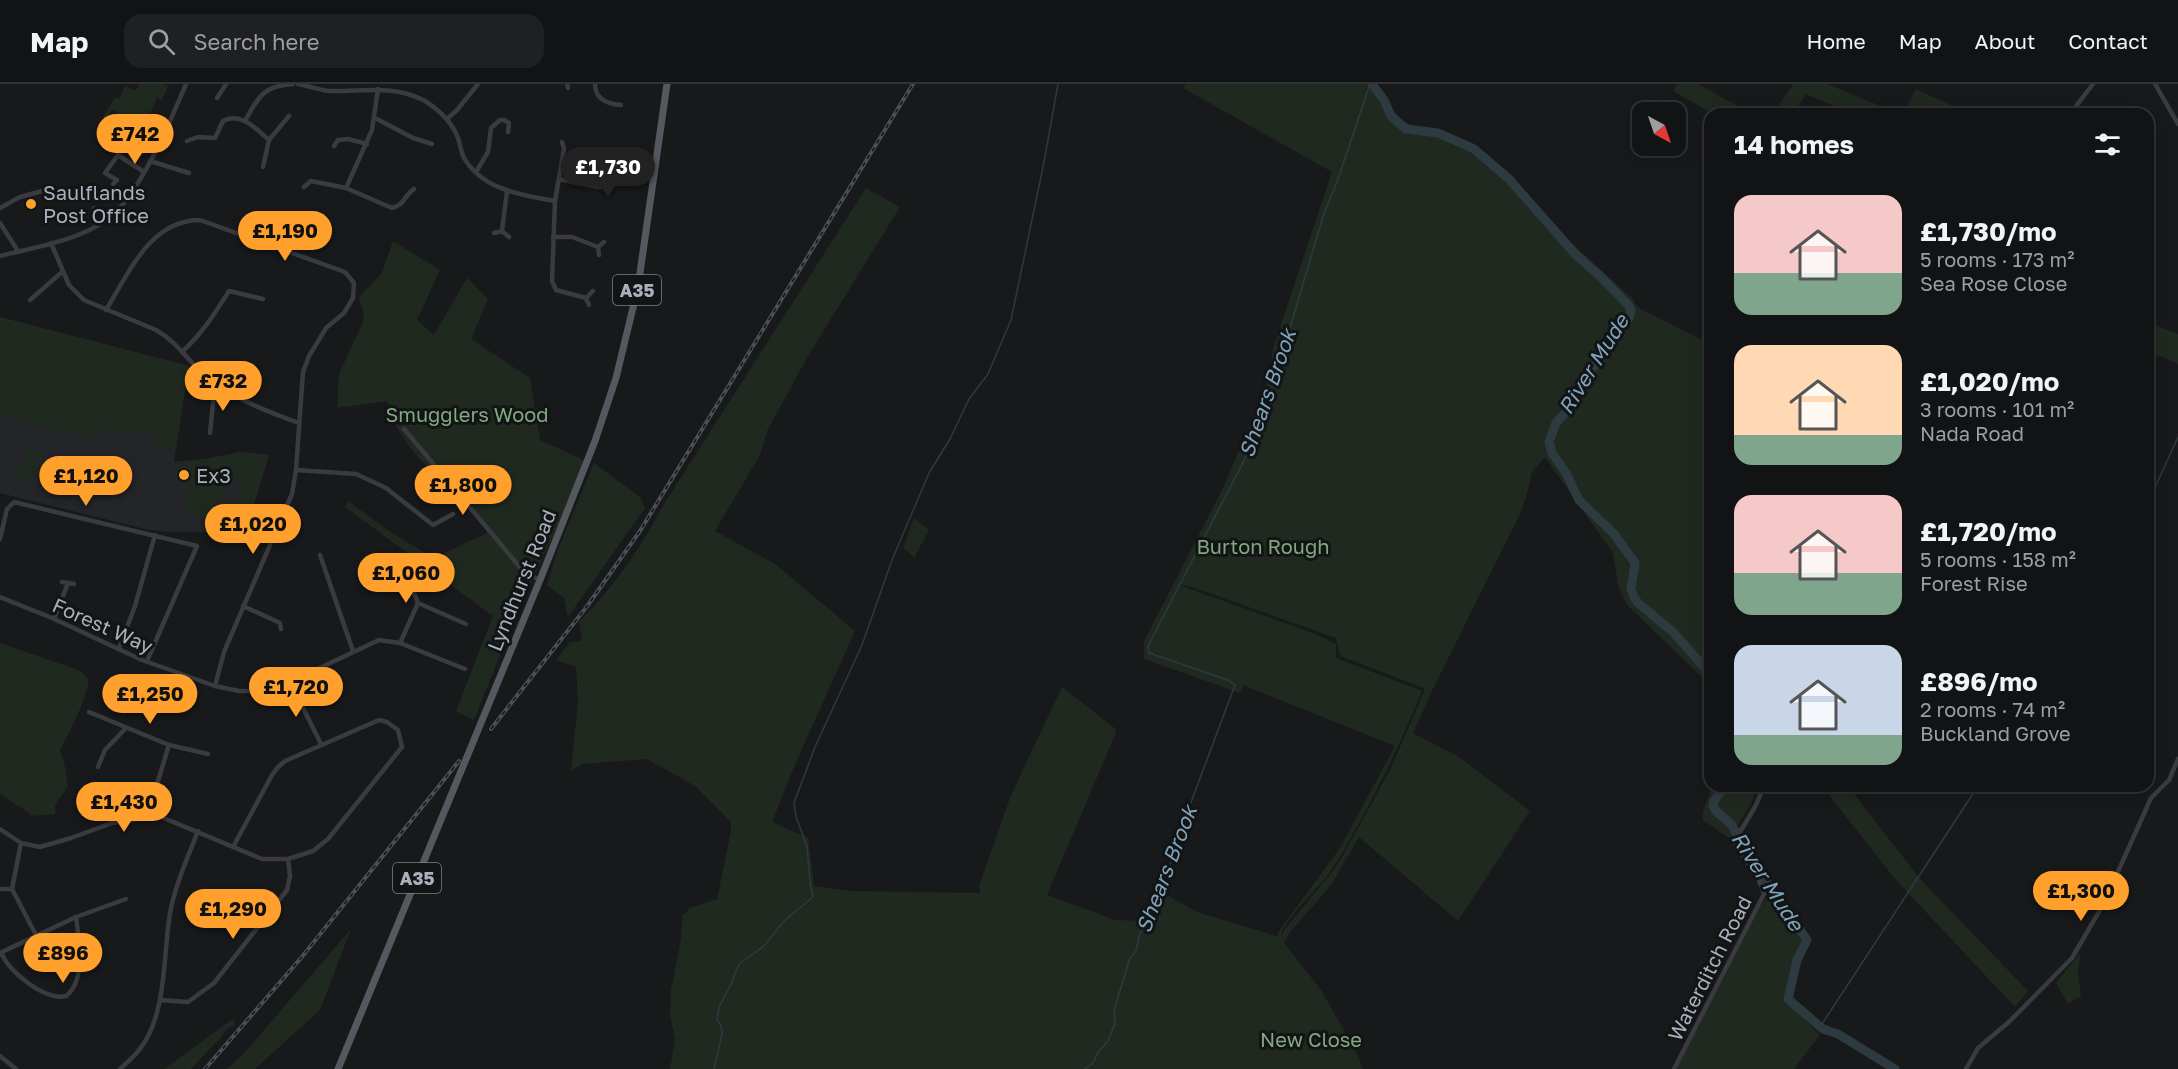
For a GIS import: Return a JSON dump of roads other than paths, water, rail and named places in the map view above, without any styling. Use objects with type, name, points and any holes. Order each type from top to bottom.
[{"type":"main road","name":"Lyndhurst Road","points":[[338,1069],[595,441],[616,378],[638,287],[667,84]]},
{"type":"street","points":[[0,256],[51,243],[96,226],[109,218],[123,205],[144,172],[186,84]]},
{"type":"street","points":[[217,98],[226,84]]},
{"type":"street","points":[[264,84],[268,89]]},
{"type":"street","points":[[246,121],[257,100],[273,87],[296,84],[328,91],[378,89],[407,93],[419,98],[447,119],[465,158],[476,172],[507,191],[555,201]]},
{"type":"street","points":[[447,119],[478,84]]},
{"type":"street","points":[[594,84],[600,98],[621,105]]},
{"type":"street","points":[[2075,108],[2093,84]]},
{"type":"street","points":[[2155,84],[2178,124]]},
{"type":"street","points":[[346,188],[367,144],[375,118],[378,89]]},
{"type":"street","points":[[262,167],[269,140],[289,116]]},
{"type":"street","points":[[187,141],[198,137],[215,138],[221,124],[226,119],[235,117],[246,121],[269,140]]},
{"type":"street","points":[[375,118],[413,138],[432,144]]},
{"type":"street","points":[[476,172],[488,153],[491,128],[500,120],[504,120],[509,123],[508,132]]},
{"type":"street","points":[[423,141],[426,134]]},
{"type":"street","points":[[334,146],[336,138],[367,144]]},
{"type":"street","points":[[556,290],[552,281],[553,237],[555,201],[564,149],[562,142]]},
{"type":"street","points":[[559,179],[603,188],[607,186],[611,151]]},
{"type":"street","points":[[113,184],[117,180],[105,173],[118,155],[144,172]]},
{"type":"street","points":[[610,160],[620,161]]},
{"type":"street","points":[[150,161],[189,173]]},
{"type":"street","points":[[304,187],[312,181],[346,188],[392,208],[403,202],[407,193],[414,189]]},
{"type":"street","points":[[402,188],[407,193]]},
{"type":"street","points":[[0,208],[21,196],[46,190]]},
{"type":"street","points":[[502,231],[507,191]]},
{"type":"street","points":[[94,208],[96,226]]},
{"type":"street","points":[[106,310],[143,250],[162,231],[188,220],[200,220],[345,272],[354,283],[353,298],[344,313],[326,328],[309,356],[303,372],[296,470],[289,501],[224,652],[215,686]]},
{"type":"street","points":[[0,223],[18,251]]},
{"type":"street","points":[[494,233],[502,231]]},
{"type":"street","points":[[502,231],[509,237]]},
{"type":"street","points":[[553,237],[572,237],[598,247]]},
{"type":"street","points":[[598,247],[604,242]]},
{"type":"street","points":[[51,243],[62,272],[75,292],[84,300],[156,330],[166,336],[217,385],[246,403],[299,423]]},
{"type":"street","points":[[598,247],[599,255]]},
{"type":"street","points":[[30,300],[62,272]]},
{"type":"street","points":[[550,297],[556,290]]},
{"type":"street","points":[[556,290],[586,298],[589,304]]},
{"type":"street","points":[[182,352],[196,340],[229,291],[263,299]]},
{"type":"street","points":[[586,298],[593,291]]},
{"type":"street","points":[[210,433],[217,385]]},
{"type":"street","points":[[404,429],[524,572],[540,580]]},
{"type":"street","points":[[296,470],[356,474],[386,488],[433,525],[453,514]]},
{"type":"street","points":[[0,538],[7,509],[14,501],[197,546],[147,661]]},
{"type":"street","points":[[119,648],[135,606],[155,535]]},
{"type":"street","points":[[320,555],[353,651]]},
{"type":"street","points":[[379,577],[414,593],[418,603],[466,624]]},
{"type":"street","points":[[54,619],[68,583]]},
{"type":"street","name":"Forest Way","points":[[0,597],[147,661],[215,686],[239,691],[266,691],[380,640],[400,643],[465,669]]},
{"type":"street","points":[[400,643],[418,603]]},
{"type":"street","points":[[243,606],[282,624]]},
{"type":"street","points":[[290,681],[321,744]]},
{"type":"street","points":[[89,712],[169,745],[208,754]]},
{"type":"street","points":[[0,829],[21,843],[40,847],[112,823],[159,816],[198,831],[233,847],[262,859],[288,859],[313,851],[328,839],[402,747],[398,730],[387,722],[379,720],[285,761],[272,775],[233,847]]},
{"type":"street","points":[[98,767],[105,750],[126,728]]},
{"type":"street","points":[[159,816],[154,794],[169,745]]},
{"type":"street","points":[[1966,1069],[1978,1048],[2016,1016],[2072,958],[2104,903],[2151,798],[2169,780],[2178,759]]},
{"type":"street","name":"Waterditch Road","points":[[1674,1069],[1764,894],[1758,878],[1734,842],[1761,792]]},
{"type":"street","points":[[120,1069],[140,1049],[151,1029],[160,1000],[170,911],[182,870],[198,831]]},
{"type":"street","points":[[21,843],[12,889],[36,935]]},
{"type":"street","points":[[160,1000],[188,1002],[213,983],[287,890],[290,876],[288,859]]},
{"type":"street","points":[[0,889],[12,889]]},
{"type":"street","points":[[76,917],[79,940],[78,977],[72,991],[66,996],[52,996],[44,993],[11,969],[1,953],[76,917],[126,899]]},
{"type":"street","points":[[0,1056],[16,1069]]},
{"type":"waterway","points":[[714,1069],[722,1034],[721,1025],[717,1020],[719,1007],[739,964],[764,946],[784,921],[813,897],[807,846],[796,817],[794,803],[815,747],[862,645],[892,560],[929,473],[950,439],[969,399],[988,374],[1011,320],[1058,84]]},
{"type":"waterway","name":"Shears Brook","points":[[1085,1069],[1093,1063],[1098,1052],[1108,1041],[1115,1023],[1114,1010],[1130,958],[1136,951],[1139,936],[1162,885],[1235,685],[1228,680],[1149,653],[1148,646],[1251,447],[1269,400],[1280,350],[1288,335],[1324,213],[1337,182],[1370,84]]},
{"type":"waterway","name":"River Mude","points":[[1372,84],[1384,100],[1391,116],[1406,129],[1438,133],[1474,149],[1509,179],[1575,254],[1629,306],[1631,311],[1629,318],[1590,371],[1566,412],[1556,423],[1549,442],[1552,453],[1566,473],[1579,500],[1614,534],[1635,563],[1631,589],[1638,603],[1673,632],[1704,667]]},
{"type":"waterway","points":[[2154,490],[2178,437]]},
{"type":"waterway","name":"River Mude","points":[[1721,792],[1713,806],[1731,824],[1751,859],[1807,940],[1797,960],[1788,999],[1823,1029],[1838,1034],[1895,1069]]},
{"type":"waterway","points":[[1820,1027],[1974,792]]},
{"type":"railway","points":[[491,729],[588,605],[640,531],[913,84]]},
{"type":"railway","points":[[205,1069],[301,958],[459,761]]},
{"type":"place","name":"Saulflands Post Office","points":[[31,204]]},
{"type":"place","name":"Ex3","points":[[184,475]]},
{"type":"park label","name":"Smugglers Wood","points":[[467,414]]},
{"type":"park label","name":"Burton Rough","points":[[1263,546]]},
{"type":"park label","name":"New Close","points":[[1311,1039]]}]
